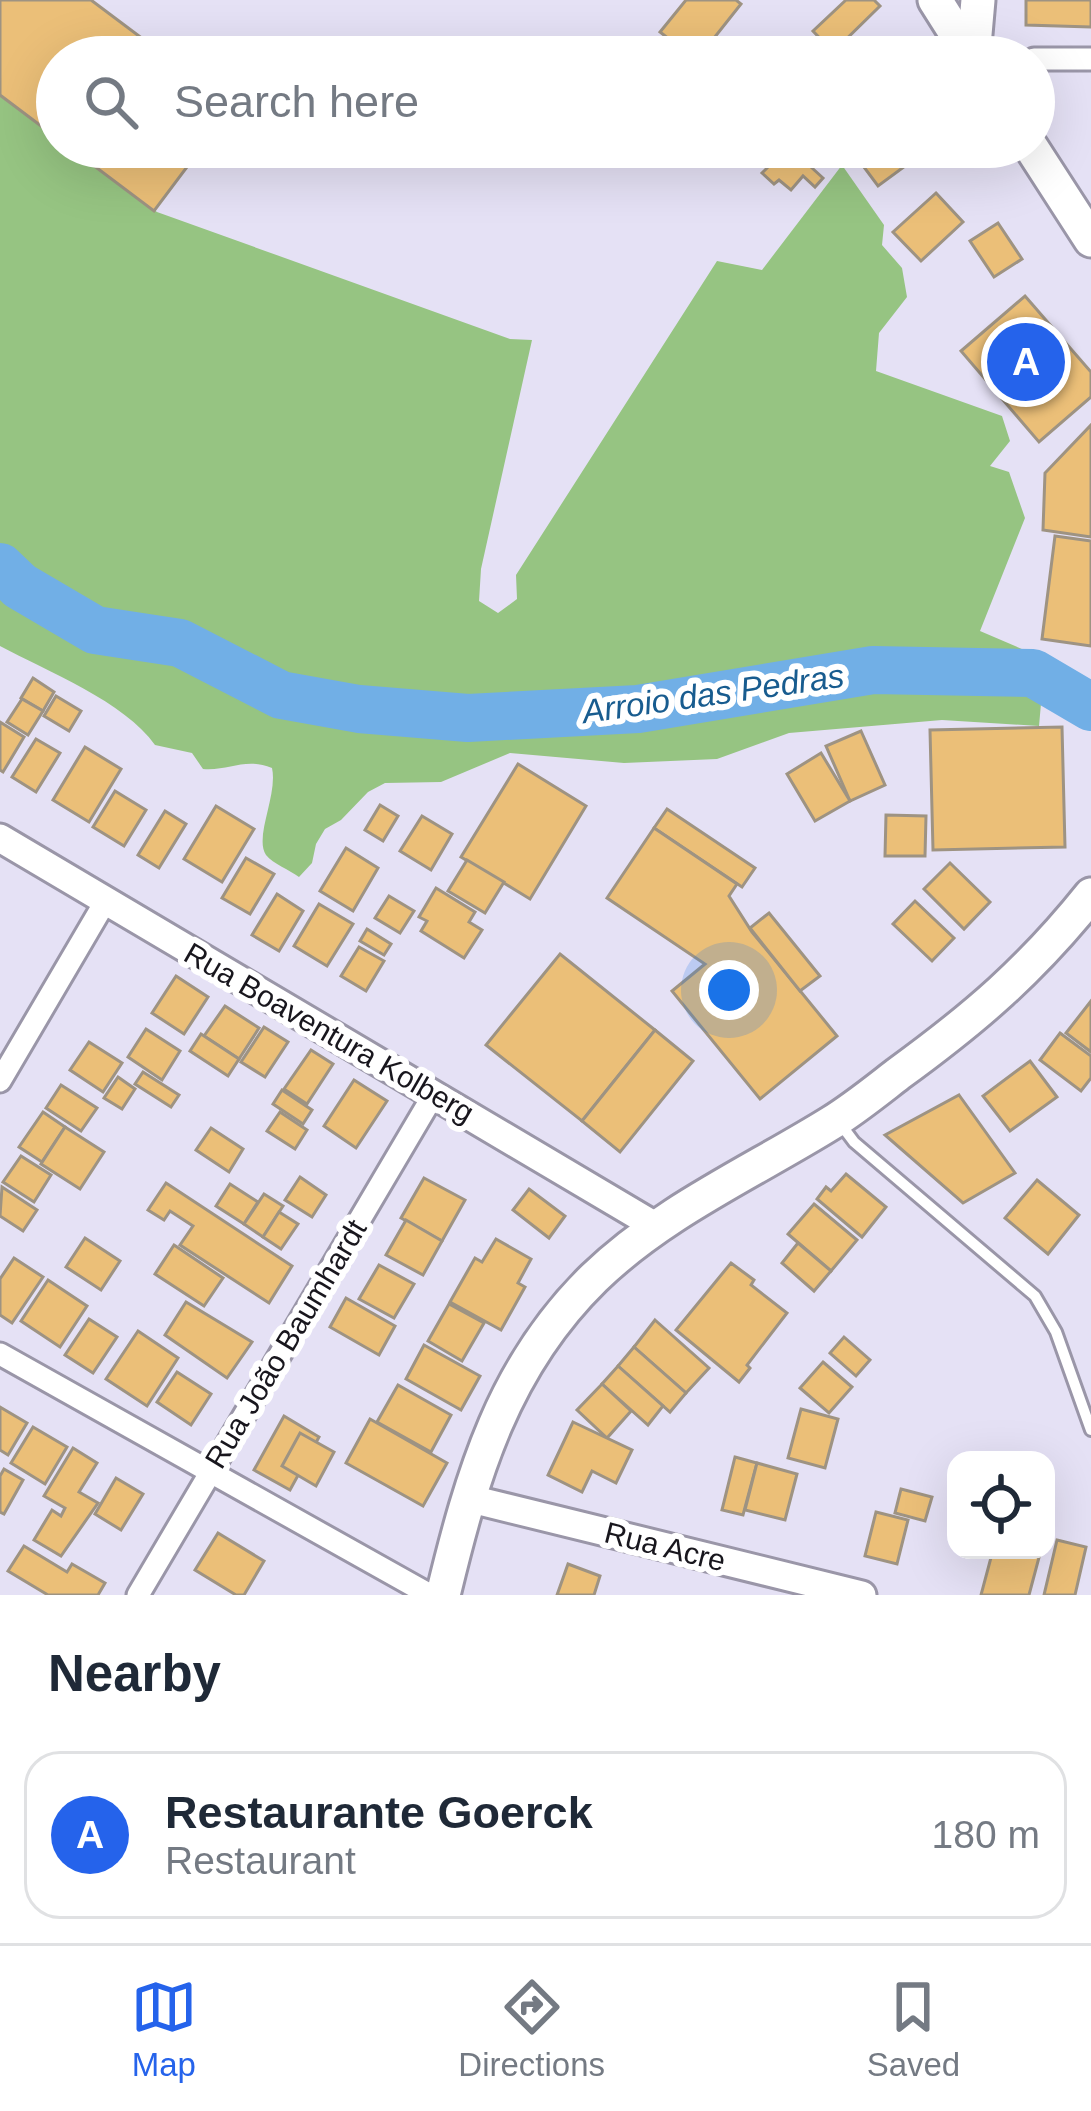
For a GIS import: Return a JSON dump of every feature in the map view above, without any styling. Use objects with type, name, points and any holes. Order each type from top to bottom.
[{"type":"main road","points":[[974,36],[978,0]]},
{"type":"main road","points":[[947,8],[961,36]]},
{"type":"main road","points":[[1045,168],[1091,240]]},
{"type":"main road","points":[[443,1595],[467,1498],[493,1426],[541,1342],[592,1280],[657,1227],[836,1120],[956,1032],[1036,962],[1091,895]]},
{"type":"street","points":[[1055,59],[1091,59]]},
{"type":"street","name":"Rua Boaventura Kolberg","points":[[0,838],[657,1227]]},
{"type":"street","points":[[0,1081],[105,902]]},
{"type":"street","name":"Rua João Baumhardt","points":[[139,1595],[434,1094]]},
{"type":"street","points":[[0,1354],[430,1595]]},
{"type":"street","name":"Rua Acre","points":[[467,1498],[862,1595]]},
{"type":"lane","points":[[836,1120],[854,1142],[1035,1296],[1056,1332],[1091,1430]]},
{"type":"green space","points":[[0,96],[36,123],[36,168],[97,168],[157,212],[510,339],[532,340],[481,569],[479,601],[498,613],[517,599],[516,575],[717,261],[762,270],[844,168],[884,225],[882,245],[902,268],[907,297],[879,333],[876,371],[1002,416],[1010,441],[990,466],[1009,472],[1025,518],[980,631],[1045,659],[1039,726],[942,720],[789,733],[717,759],[624,763],[510,753],[441,782],[385,783],[325,829],[312,863],[299,877],[266,855],[263,847],[272,768],[254,764],[203,769],[192,753],[155,745],[105,701],[0,646]]},
{"type":"building","points":[[0,0],[91,0],[139,36],[36,36],[36,122],[0,95]]},
{"type":"building","points":[[686,0],[736,0],[741,4],[716,36],[665,36],[660,32]]},
{"type":"building","points":[[846,0],[874,0],[880,6],[849,36],[818,36],[813,31]]},
{"type":"building","points":[[1026,0],[1091,0],[1091,27],[1026,25]]},
{"type":"building","points":[[97,168],[186,168],[154,211]]},
{"type":"building","points":[[767,168],[812,168],[823,178],[815,187],[803,176],[791,190],[762,173]]},
{"type":"building","points":[[865,168],[902,168],[878,186]]},
{"type":"building","points":[[936,193],[963,222],[921,261],[893,232]]},
{"type":"building","points":[[998,223],[1022,259],[994,277],[970,241]]},
{"type":"building","points":[[1025,296],[1091,372],[1091,397],[1039,442],[961,351]]},
{"type":"building","points":[[1091,425],[1091,537],[1043,530],[1045,473]]},
{"type":"building","points":[[1055,536],[1091,541],[1091,646],[1042,639]]},
{"type":"building","points":[[33,678],[54,692],[43,711],[21,698]]},
{"type":"building","points":[[56,696],[81,711],[69,731],[44,716]]},
{"type":"building","points":[[22,699],[43,711],[28,735],[7,722]]},
{"type":"building","points":[[0,722],[24,737],[3,772],[0,770]]},
{"type":"building","points":[[1062,727],[1065,847],[933,850],[930,730]]},
{"type":"building","points":[[861,731],[885,785],[850,801],[826,746]]},
{"type":"building","points":[[36,739],[60,753],[36,792],[12,777]]},
{"type":"building","points":[[85,747],[121,769],[89,822],[53,800]]},
{"type":"building","points":[[821,753],[850,801],[815,821],[787,774]]},
{"type":"building","points":[[518,764],[586,806],[530,899],[461,857]]},
{"type":"building","points":[[115,791],[146,810],[124,846],[93,827]]},
{"type":"building","points":[[380,805],[398,816],[383,841],[365,830]]},
{"type":"building","points":[[216,806],[254,829],[222,882],[184,859]]},
{"type":"building","points":[[667,809],[755,868],[742,887],[654,828]]},
{"type":"building","points":[[165,811],[186,824],[159,868],[138,855]]},
{"type":"building","points":[[886,815],[926,816],[925,856],[885,856]]},
{"type":"building","points":[[422,816],[452,834],[431,870],[400,851]]},
{"type":"building","points":[[654,828],[737,884],[729,896],[752,932],[837,1036],[760,1099],[672,991],[705,964],[607,898]]},
{"type":"building","points":[[346,848],[378,868],[353,911],[320,891]]},
{"type":"building","points":[[246,858],[274,874],[250,914],[222,898]]},
{"type":"building","points":[[467,860],[504,882],[485,913],[448,891]]},
{"type":"building","points":[[950,863],[990,902],[964,929],[924,889]]},
{"type":"building","points":[[436,888],[475,912],[469,922],[482,930],[464,958],[421,931],[427,921],[419,917]]},
{"type":"building","points":[[277,894],[303,911],[279,951],[252,935]]},
{"type":"building","points":[[389,896],[414,911],[400,933],[375,918]]},
{"type":"building","points":[[915,901],[954,938],[932,961],[893,924]]},
{"type":"building","points":[[319,904],[353,924],[327,966],[294,946]]},
{"type":"building","points":[[769,913],[820,976],[800,991],[750,928]]},
{"type":"building","points":[[367,929],[391,944],[384,955],[360,941]]},
{"type":"building","points":[[359,947],[384,961],[366,991],[341,976]]},
{"type":"building","points":[[560,954],[655,1030],[582,1121],[486,1045]]},
{"type":"building","points":[[176,976],[208,997],[184,1034],[152,1013]]},
{"type":"building","points":[[1091,1001],[1091,1052],[1066,1033]]},
{"type":"building","points":[[225,1006],[259,1028],[239,1059],[204,1036]]},
{"type":"building","points":[[264,1027],[288,1042],[265,1077],[241,1062]]},
{"type":"building","points":[[146,1029],[180,1051],[162,1080],[128,1057]]},
{"type":"building","points":[[655,1030],[693,1061],[620,1152],[582,1121]]},
{"type":"building","points":[[1060,1033],[1091,1056],[1091,1078],[1081,1091],[1040,1060]]},
{"type":"building","points":[[201,1034],[239,1059],[228,1076],[190,1051]]},
{"type":"building","points":[[89,1042],[122,1063],[103,1092],[70,1070]]},
{"type":"building","points":[[311,1050],[333,1064],[307,1104],[284,1089]]},
{"type":"building","points":[[1030,1061],[1057,1097],[1010,1131],[983,1096]]},
{"type":"building","points":[[143,1072],[179,1095],[171,1107],[135,1084]]},
{"type":"building","points":[[118,1077],[135,1089],[122,1109],[104,1098]]},
{"type":"building","points":[[354,1080],[387,1101],[356,1148],[324,1126]]},
{"type":"building","points":[[61,1085],[97,1108],[81,1131],[46,1108]]},
{"type":"building","points":[[282,1090],[312,1110],[303,1124],[273,1104]]},
{"type":"building","points":[[959,1095],[1015,1173],[963,1203],[885,1135]]},
{"type":"building","points":[[43,1112],[65,1127],[42,1162],[19,1147]]},
{"type":"building","points":[[280,1112],[307,1130],[295,1149],[267,1131]]},
{"type":"building","points":[[65,1127],[104,1152],[80,1189],[41,1164]]},
{"type":"building","points":[[211,1128],[243,1149],[229,1172],[196,1150]]},
{"type":"building","points":[[21,1156],[51,1175],[34,1202],[3,1182]]},
{"type":"building","points":[[846,1174],[886,1207],[862,1237],[817,1199]]},
{"type":"building","points":[[300,1177],[326,1195],[312,1217],[285,1200]]},
{"type":"building","points":[[424,1178],[465,1200],[442,1241],[401,1218]]},
{"type":"building","points":[[1037,1180],[1079,1215],[1048,1254],[1005,1218]]},
{"type":"building","points":[[166,1183],[292,1266],[269,1303],[180,1245],[193,1226],[170,1211],[164,1220],[148,1210]]},
{"type":"building","points":[[230,1184],[258,1202],[244,1224],[216,1206]]},
{"type":"building","points":[[2,1187],[37,1210],[23,1231],[0,1216]]},
{"type":"building","points":[[529,1189],[565,1216],[549,1238],[513,1210]]},
{"type":"building","points":[[264,1194],[283,1206],[263,1237],[244,1224]]},
{"type":"building","points":[[814,1204],[857,1240],[831,1271],[788,1234]]},
{"type":"building","points":[[279,1212],[298,1224],[281,1249],[263,1237]]},
{"type":"building","points":[[406,1220],[442,1241],[423,1275],[386,1255]]},
{"type":"building","points":[[85,1238],[120,1261],[101,1290],[66,1267]]},
{"type":"building","points":[[496,1239],[531,1259],[518,1283],[525,1287],[501,1330],[450,1302],[475,1258],[482,1262]]},
{"type":"building","points":[[798,1243],[831,1271],[814,1291],[782,1263]]},
{"type":"building","points":[[174,1245],[223,1278],[204,1306],[155,1274]]},
{"type":"building","points":[[14,1258],[43,1277],[12,1323],[0,1315],[0,1279]]},
{"type":"building","points":[[731,1263],[787,1313],[739,1382],[676,1330]]},
{"type":"building","points":[[379,1265],[414,1284],[394,1318],[359,1299]]},
{"type":"building","points":[[48,1280],[87,1306],[60,1347],[21,1321]]},
{"type":"building","points":[[346,1298],[395,1326],[379,1355],[330,1327]]},
{"type":"building","points":[[186,1302],[252,1342],[227,1378],[165,1335]]},
{"type":"building","points":[[449,1304],[484,1323],[462,1361],[428,1341]]},
{"type":"building","points":[[89,1319],[117,1337],[93,1373],[65,1355]]},
{"type":"building","points":[[655,1320],[709,1368],[686,1393],[634,1347]]},
{"type":"building","points":[[138,1331],[178,1358],[147,1406],[106,1379]]},
{"type":"building","points":[[844,1337],[870,1360],[856,1376],[830,1353]]},
{"type":"building","points":[[424,1345],[480,1376],[461,1410],[406,1379]]},
{"type":"building","points":[[634,1347],[686,1393],[670,1412],[618,1366]]},
{"type":"building","points":[[823,1362],[852,1387],[829,1413],[800,1388]]},
{"type":"building","points":[[618,1366],[663,1406],[648,1425],[602,1384]]},
{"type":"building","points":[[177,1372],[211,1394],[191,1425],[157,1402]]},
{"type":"building","points":[[602,1384],[631,1411],[607,1438],[577,1410]]},
{"type":"building","points":[[398,1385],[451,1415],[431,1452],[377,1422]]},
{"type":"building","points":[[0,1407],[27,1423],[8,1455],[0,1450]]},
{"type":"building","points":[[801,1409],[838,1419],[825,1468],[788,1458]]},
{"type":"building","points":[[284,1416],[319,1437],[290,1490],[254,1470]]},
{"type":"building","points":[[370,1419],[447,1463],[423,1506],[346,1463]]},
{"type":"building","points":[[573,1422],[632,1450],[616,1483],[592,1471],[582,1492],[548,1475]]},
{"type":"building","points":[[33,1427],[67,1447],[45,1484],[11,1463]]},
{"type":"building","points":[[300,1433],[334,1452],[316,1486],[282,1466]]},
{"type":"building","points":[[73,1448],[97,1463],[79,1492],[98,1503],[61,1556],[34,1540],[52,1510],[61,1516],[65,1508],[44,1496]]},
{"type":"building","points":[[735,1457],[757,1463],[743,1515],[722,1510]]},
{"type":"building","points":[[757,1463],[797,1474],[785,1520],[745,1510]]},
{"type":"building","points":[[4,1469],[23,1480],[4,1514],[0,1512],[0,1476]]},
{"type":"building","points":[[116,1478],[143,1494],[121,1530],[95,1514]]},
{"type":"building","points":[[901,1489],[932,1497],[925,1521],[895,1513]]},
{"type":"building","points":[[876,1512],[908,1520],[897,1564],[865,1556]]},
{"type":"building","points":[[218,1533],[264,1561],[244,1595],[236,1595],[195,1570]]},
{"type":"building","points":[[1057,1540],[1086,1547],[1075,1595],[1044,1595]]},
{"type":"building","points":[[24,1546],[67,1572],[72,1564],[105,1583],[98,1595],[48,1595],[8,1571]]},
{"type":"building","points":[[991,1559],[1039,1559],[1029,1595],[981,1595]]},
{"type":"building","points":[[568,1564],[600,1576],[594,1595],[557,1595]]},
{"type":"waterway","name":"Arroio das Pedras","points":[[0,567],[20,586],[95,630],[180,643],[281,695],[359,709],[468,718],[638,709],[873,670],[1033,673],[1091,707]]},
{"type":"place","name":"Restaurante Goerck","points":[[1026,362]]}]
